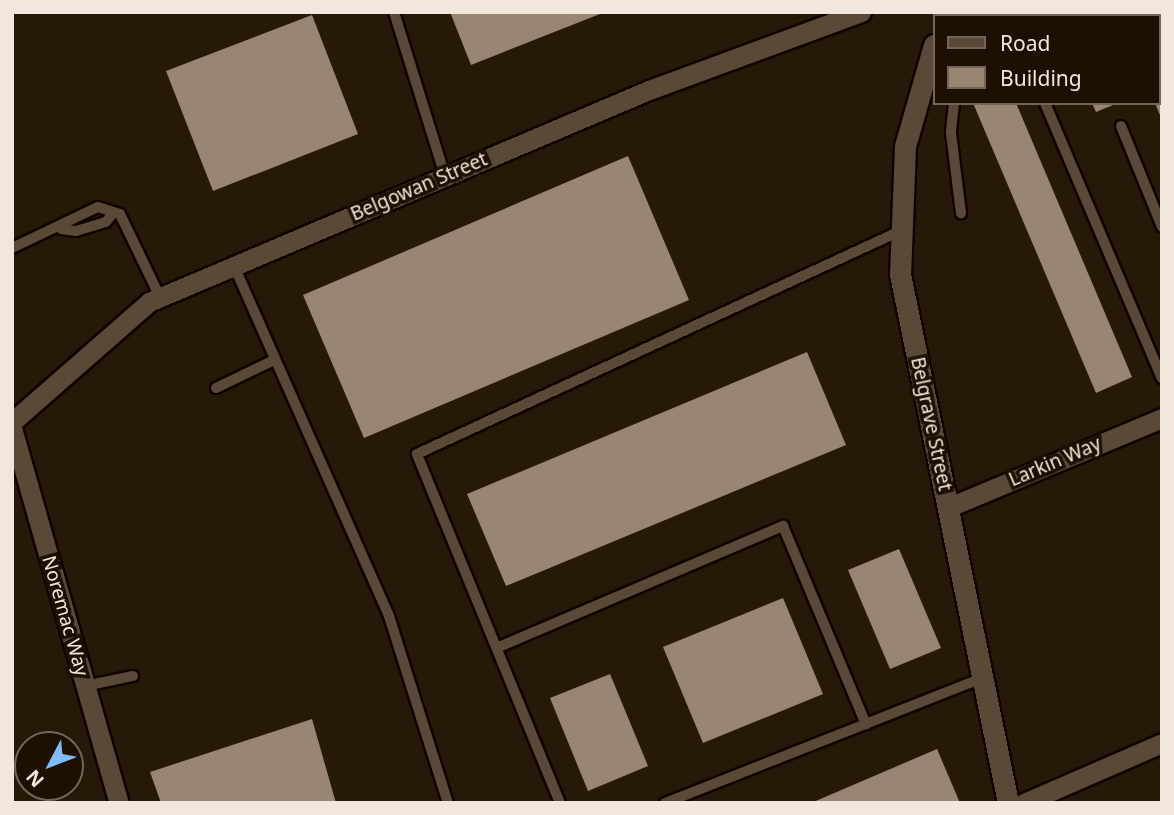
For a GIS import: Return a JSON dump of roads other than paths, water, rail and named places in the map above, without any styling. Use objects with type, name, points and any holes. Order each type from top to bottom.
[{"type":"street","name":"Belgowan Street","points":[[12,422],[160,298],[445,176],[861,12]]},
{"type":"street","name":"Belgrave Street","points":[[932,52],[905,146],[898,233],[900,274],[1008,803]]},
{"type":"street","name":"Larkin Way","points":[[949,507],[1162,418]]},
{"type":"street","name":"Noremac Way","points":[[12,428],[119,803]]},
{"type":"street","points":[[1024,803],[1162,743]]},
{"type":"lane","points":[[394,12],[445,176]]},
{"type":"lane","points":[[954,105],[951,133],[961,213]]},
{"type":"lane","points":[[1046,105],[1162,378]]},
{"type":"lane","points":[[1121,127],[1162,227]]},
{"type":"lane","points":[[12,248],[61,229],[98,207],[120,214],[160,298]]},
{"type":"lane","points":[[61,229],[86,228],[113,213]]},
{"type":"lane","points":[[560,803],[499,647],[417,454],[898,233]]},
{"type":"lane","points":[[234,266],[389,616],[448,803]]},
{"type":"lane","points":[[216,388],[274,359]]},
{"type":"lane","points":[[499,647],[783,526],[866,724]]},
{"type":"lane","points":[[85,686],[133,676]]},
{"type":"lane","points":[[665,803],[982,678]]}]
